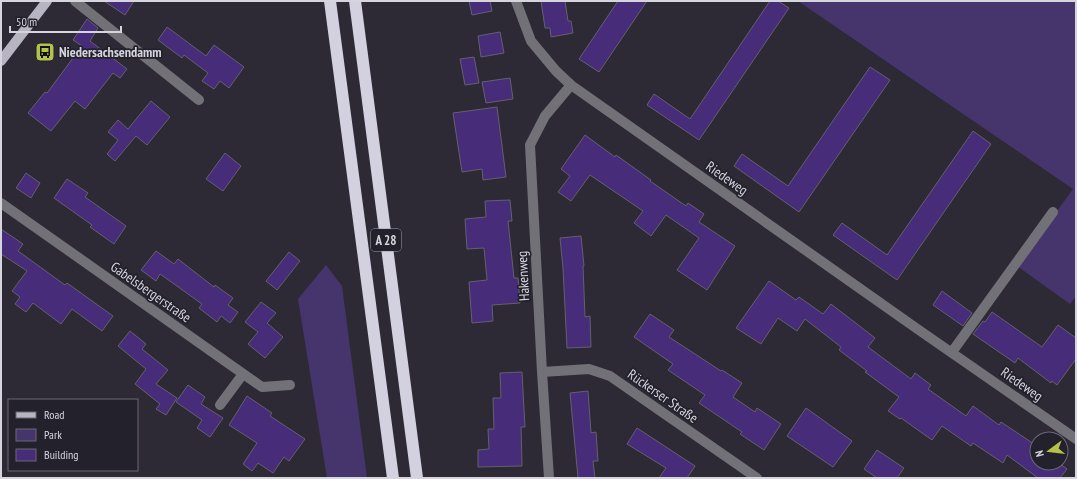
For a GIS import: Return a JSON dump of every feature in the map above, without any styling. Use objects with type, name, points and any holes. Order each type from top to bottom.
[{"type":"highway","name":"A 28","points":[[330,1],[393,478]]},
{"type":"highway","name":"A 28","points":[[354,1],[418,478]]},
{"type":"main road","points":[[1,61],[47,1]]},
{"type":"street","points":[[75,1],[199,100]]},
{"type":"street","name":"Riedeweg","points":[[516,1],[531,41],[556,71],[571,85],[1076,439]]},
{"type":"street","name":"Hakenweg","points":[[549,478],[530,145],[545,116],[571,85]]},
{"type":"street","name":"Gabelsbergerstraße","points":[[1,203],[262,387],[290,385]]},
{"type":"street","points":[[952,352],[1053,212]]},
{"type":"street","name":"Rückerser Straße","points":[[542,372],[589,369],[610,376],[757,478]]},
{"type":"street","points":[[220,405],[243,374]]},
{"type":"green space","points":[[798,1],[1076,1],[1076,296],[1070,304],[1017,266],[1073,189]]},
{"type":"green space","points":[[326,265],[342,286],[367,478],[327,478],[298,299]]},
{"type":"building","points":[[104,1],[134,1],[125,15]]},
{"type":"building","points":[[469,1],[490,1],[492,11],[472,15]]},
{"type":"building","points":[[541,1],[565,1],[568,21],[571,21],[573,33],[551,37],[550,28],[545,28]]},
{"type":"building","points":[[618,1],[647,1],[599,72],[579,59]]},
{"type":"building","points":[[770,1],[778,1],[789,8],[699,140],[647,105],[654,94],[690,119]]},
{"type":"building","points":[[87,19],[98,28],[90,41],[127,69],[120,78],[113,73],[85,109],[75,101],[51,131],[28,113],[45,92],[47,93],[82,46],[73,40]]},
{"type":"building","points":[[167,27],[206,56],[214,45],[244,67],[229,88],[220,81],[214,89],[202,81],[208,73],[184,55],[182,58],[158,40]]},
{"type":"building","points":[[500,32],[504,53],[481,57],[478,36]]},
{"type":"building","points":[[474,57],[479,83],[465,85],[460,59]]},
{"type":"building","points":[[870,67],[890,80],[799,212],[734,166],[742,154],[788,186]]},
{"type":"building","points":[[510,78],[513,99],[486,103],[482,82]]},
{"type":"building","points":[[151,101],[170,117],[147,145],[136,136],[115,161],[107,154],[118,140],[108,132],[118,120],[128,129]]},
{"type":"building","points":[[497,107],[506,177],[483,180],[482,169],[462,172],[453,113]]},
{"type":"building","points":[[973,131],[991,144],[897,280],[833,235],[842,223],[887,255]]},
{"type":"building","points":[[585,135],[615,157],[616,155],[686,206],[688,203],[704,214],[699,222],[735,246],[707,290],[677,270],[699,238],[666,215],[651,236],[634,223],[643,211],[590,175],[571,201],[558,192],[570,176],[561,169]]},
{"type":"building","points":[[225,153],[241,166],[223,191],[206,179]]},
{"type":"building","points":[[26,173],[40,183],[31,198],[16,188]]},
{"type":"building","points":[[67,179],[88,193],[85,197],[126,226],[114,244],[90,227],[92,225],[54,198]]},
{"type":"building","points":[[510,200],[512,221],[508,221],[514,278],[518,278],[520,303],[492,305],[493,321],[472,323],[469,282],[487,280],[484,248],[467,249],[465,219],[486,217],[485,201]]},
{"type":"building","points":[[1,229],[23,244],[18,251],[65,285],[67,283],[113,316],[102,331],[72,309],[61,324],[33,303],[26,312],[15,304],[20,297],[12,291],[27,271],[1,254]]},
{"type":"building","points":[[581,236],[584,266],[585,317],[590,316],[591,347],[567,348],[560,238]]},
{"type":"building","points":[[156,251],[174,264],[178,259],[214,287],[215,285],[233,298],[228,305],[238,312],[230,323],[221,316],[217,322],[199,308],[202,304],[160,274],[156,281],[141,270]]},
{"type":"building","points":[[289,252],[300,261],[277,290],[266,281]]},
{"type":"building","points":[[769,281],[796,300],[799,297],[823,314],[831,304],[875,338],[868,347],[911,379],[915,373],[931,385],[928,389],[966,416],[973,406],[999,425],[1001,422],[1029,441],[1029,471],[1065,471],[1060,478],[1038,478],[1007,455],[1003,463],[973,443],[971,446],[942,426],[932,440],[901,418],[900,419],[888,411],[899,397],[865,372],[867,371],[839,350],[841,347],[805,319],[797,331],[778,318],[761,344],[736,328]]},
{"type":"building","points":[[942,291],[972,313],[963,326],[933,305]]},
{"type":"building","points":[[261,302],[276,313],[267,323],[283,337],[265,358],[248,344],[258,332],[245,322]]},
{"type":"building","points":[[992,312],[1042,347],[1058,325],[1076,338],[1076,359],[1057,385],[1052,381],[1051,383],[1018,358],[1015,363],[973,334],[983,321],[985,322]]},
{"type":"building","points":[[650,314],[674,330],[669,337],[742,383],[733,397],[755,412],[757,408],[781,424],[764,450],[740,434],[742,432],[699,403],[705,395],[668,370],[673,364],[634,337]]},
{"type":"building","points":[[130,331],[146,344],[142,349],[168,370],[156,384],[177,398],[166,415],[156,409],[160,404],[135,384],[146,369],[118,346]]},
{"type":"building","points":[[522,372],[525,427],[521,427],[522,466],[478,467],[478,450],[489,449],[488,429],[494,429],[493,398],[501,398],[500,373]]},
{"type":"building","points":[[188,385],[205,397],[201,404],[223,418],[210,437],[197,428],[202,420],[176,402]]},
{"type":"building","points":[[588,391],[591,433],[596,432],[598,461],[593,461],[595,478],[578,478],[570,393]]},
{"type":"building","points":[[247,396],[272,413],[270,416],[305,439],[289,461],[284,457],[273,473],[258,463],[252,471],[243,464],[257,443],[229,425]]},
{"type":"building","points":[[806,408],[852,441],[833,467],[787,436]]},
{"type":"building","points":[[637,428],[695,466],[687,478],[659,478],[666,468],[627,444]]},
{"type":"building","points":[[877,450],[904,468],[897,478],[877,478],[864,469]]},
{"type":"place","name":"Niedersachsendamm","points":[[45,52]]}]
